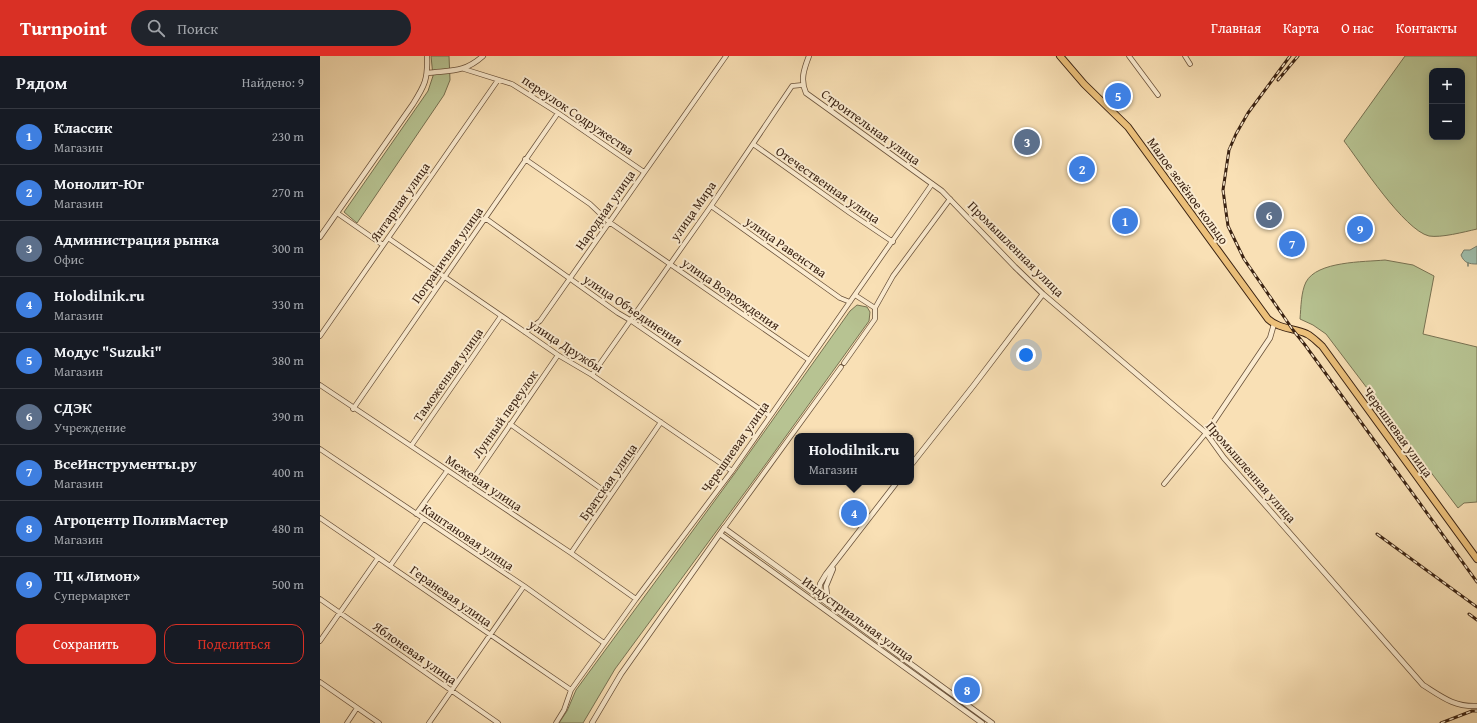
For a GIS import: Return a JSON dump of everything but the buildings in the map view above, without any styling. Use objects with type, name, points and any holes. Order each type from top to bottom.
[{"type":"main road","name":"Малое зелёное кольцо","points":[[1062,58],[1084,84],[1128,127],[1268,319],[1274,324]]},
{"type":"main road","name":"Черешневая улица","points":[[1274,324],[1307,334],[1314,338],[1322,346],[1477,559]]},
{"type":"street","points":[[320,237],[413,104],[426,82],[427,56]]},
{"type":"street","points":[[464,69],[483,56]]},
{"type":"street","name":"Народная улица","points":[[525,332],[540,321],[726,56]]},
{"type":"street","points":[[802,85],[806,63],[809,56]]},
{"type":"street","points":[[1129,56],[1158,95]]},
{"type":"street","points":[[1185,56],[1190,64]]},
{"type":"street","name":"переулок Содружества","points":[[427,73],[464,69],[512,84],[558,113],[644,172]]},
{"type":"street","name":"Янтарная улица","points":[[320,336],[498,80]]},
{"type":"street","name":"улица Мира","points":[[592,374],[711,206],[792,86],[802,85]]},
{"type":"street","name":"Строительная улица","points":[[802,85],[806,94],[932,184]]},
{"type":"street","name":"Пограничная улица","points":[[353,409],[558,113]]},
{"type":"street","name":"Отечественная улица","points":[[752,144],[893,242]]},
{"type":"street","name":"улица Возрождения","points":[[525,159],[590,204],[610,222],[809,360]]},
{"type":"street","name":"Промышленная улица","points":[[932,184],[950,199],[1014,267],[1043,294],[1206,433],[1228,462],[1394,653],[1424,685],[1451,703],[1466,707],[1477,706]]},
{"type":"street","name":"Черешневая улица","points":[[556,723],[564,710],[571,690],[636,599],[732,471],[932,184]]},
{"type":"street","points":[[592,723],[621,674],[875,319],[875,308],[893,276],[906,256],[950,199]]},
{"type":"street","name":"улица Равенства","points":[[711,206],[840,298],[850,302]]},
{"type":"street","points":[[337,213],[383,246]]},
{"type":"street","name":"улица Объединения","points":[[485,218],[618,313],[770,416]]},
{"type":"street","name":"улица Дружбы","points":[[388,238],[558,355],[592,374],[732,471]]},
{"type":"street","points":[[914,460],[974,385],[1043,294]]},
{"type":"street","points":[[855,295],[875,308]]},
{"type":"street","name":"Таможенная улица","points":[[411,446],[501,316]]},
{"type":"street","points":[[1164,484],[1206,433],[1270,338],[1274,324]]},
{"type":"street","name":"Лунный переулок","points":[[468,485],[558,355]]},
{"type":"street","name":"Межевая улица","points":[[320,386],[571,553],[636,599]]},
{"type":"street","name":"Братская улица","points":[[571,553],[661,422]]},
{"type":"street","points":[[510,424],[610,495]]},
{"type":"street","name":"Каштановая улица","points":[[320,449],[524,586],[604,643]]},
{"type":"street","points":[[416,514],[447,471]]},
{"type":"street","name":"Индустриальная улица","points":[[817,596],[820,584],[895,485]]},
{"type":"street","name":"Гераневая улица","points":[[320,518],[571,690]]},
{"type":"street","points":[[390,566],[423,519]]},
{"type":"street","name":"Индустриальная улица","points":[[724,528],[992,723]]},
{"type":"street","name":"Индустриальная улица","points":[[720,534],[982,723]]},
{"type":"street","points":[[828,604],[826,586],[829,577],[843,552]]},
{"type":"street","points":[[320,641],[378,558]]},
{"type":"street","points":[[429,723],[524,586]]},
{"type":"street","points":[[817,596],[820,606]]},
{"type":"street","name":"Яблоневая улица","points":[[320,599],[498,723]]},
{"type":"street","points":[[905,667],[908,662]]},
{"type":"street","points":[[924,681],[927,676]]},
{"type":"street","points":[[320,682],[379,723]]},
{"type":"street","points":[[347,723],[357,708]]},
{"type":"green space","points":[[431,56],[449,56],[450,80],[444,95],[357,223],[344,212],[428,91],[433,76]]},
{"type":"green space","points":[[1405,56],[1477,56],[1477,229],[1440,236],[1429,236],[1407,222],[1371,179],[1344,141]]},
{"type":"green space","points":[[1385,260],[1413,265],[1434,276],[1423,334],[1477,347],[1477,502],[1464,503],[1458,508],[1326,334],[1313,325],[1300,319],[1303,290],[1306,282],[1312,275],[1330,266],[1354,262]]},
{"type":"green space","points":[[857,305],[867,307],[870,312],[869,321],[615,669],[583,723],[559,723],[567,711],[576,690],[735,473],[850,311]]},
{"type":"shaded area","points":[[1477,246],[1477,264],[1469,263],[1462,258],[1461,255],[1464,250],[1470,250]]},
{"type":"railway","points":[[1290,56],[1248,113],[1229,150],[1223,190],[1228,226],[1244,259],[1293,330],[1477,582]]},
{"type":"railway","points":[[1278,80],[1298,56]]},
{"type":"railway","points":[[1377,534],[1477,607]]},
{"type":"railway","points":[[1469,614],[1477,620]]},
{"type":"railway","points":[[1441,723],[1472,711],[1477,711]]},
{"type":"place","name":"Модус \"Suzuki\"","points":[[1118,96]]},
{"type":"place","name":"Администрация рынка","points":[[1027,142]]},
{"type":"place","name":"Монолит-Юг","points":[[1082,169]]},
{"type":"place","name":"СДЭК","points":[[1269,215]]},
{"type":"place","name":"Классик","points":[[1125,221]]},
{"type":"place","name":"ТЦ «Лимон»","points":[[1360,229]]},
{"type":"place","name":"ВсеИнструменты.ру","points":[[1292,244]]},
{"type":"place","name":"Holodilnik.ru","points":[[854,513]]},
{"type":"place","name":"Агроцентр ПоливМастер","points":[[967,690]]}]
